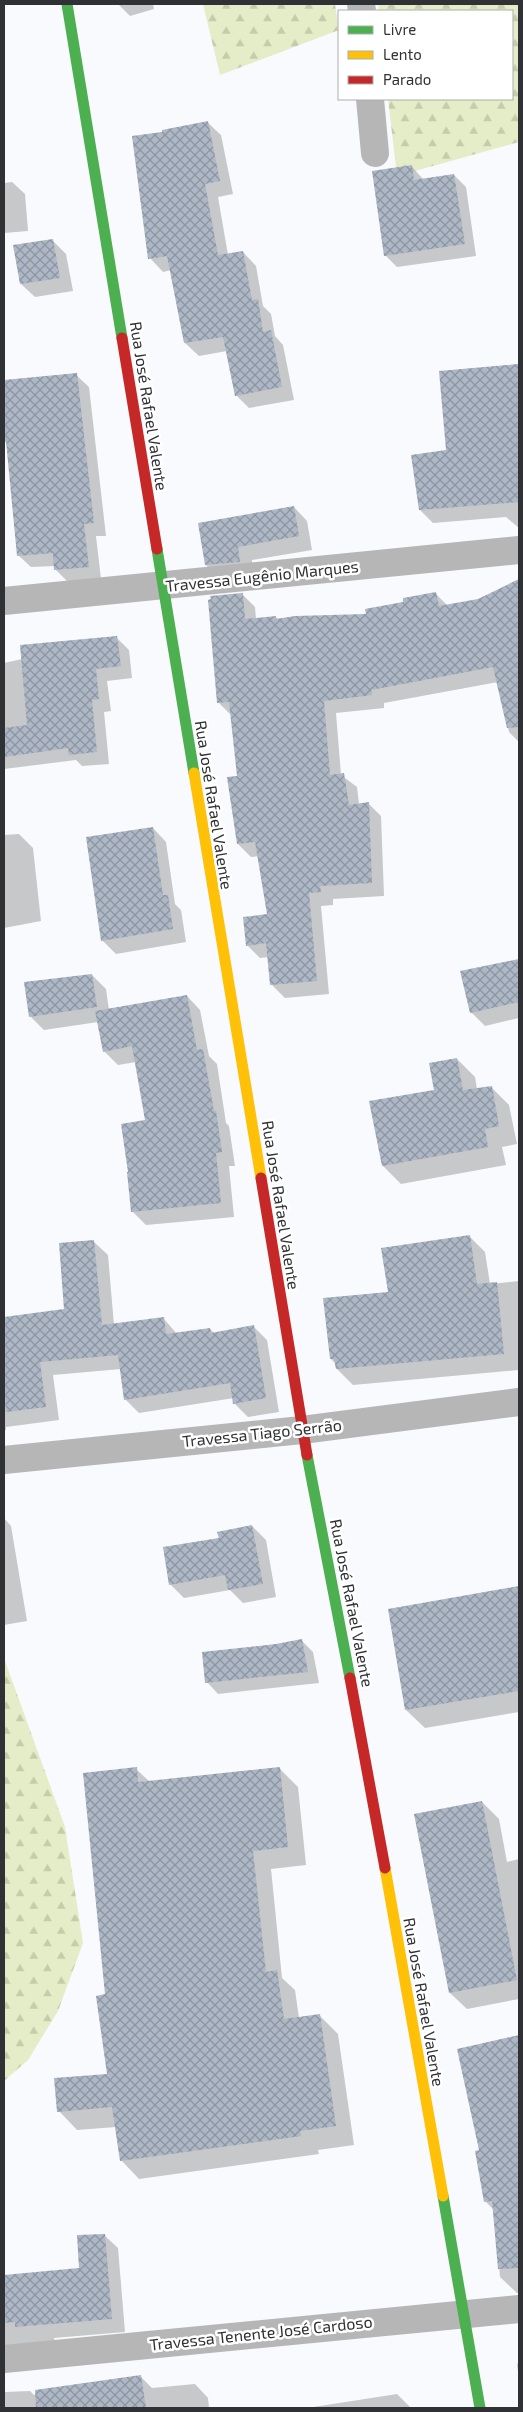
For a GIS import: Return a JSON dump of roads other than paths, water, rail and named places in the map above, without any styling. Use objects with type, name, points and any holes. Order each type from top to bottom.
[{"type":"street","name":"Rua José Rafael Valente","points":[[67,4],[161,586],[302,1430],[369,1779],[480,2408]]},
{"type":"street","points":[[370,100],[376,153]]},
{"type":"street","name":"Travessa Eugênio Marques","points":[[4,601],[519,550]]},
{"type":"street","name":"Travessa Tiago Serrão","points":[[4,1460],[302,1430],[519,1402]]},
{"type":"street","name":"Travessa Tenente José Cardoso","points":[[4,2359],[519,2308]]}]
